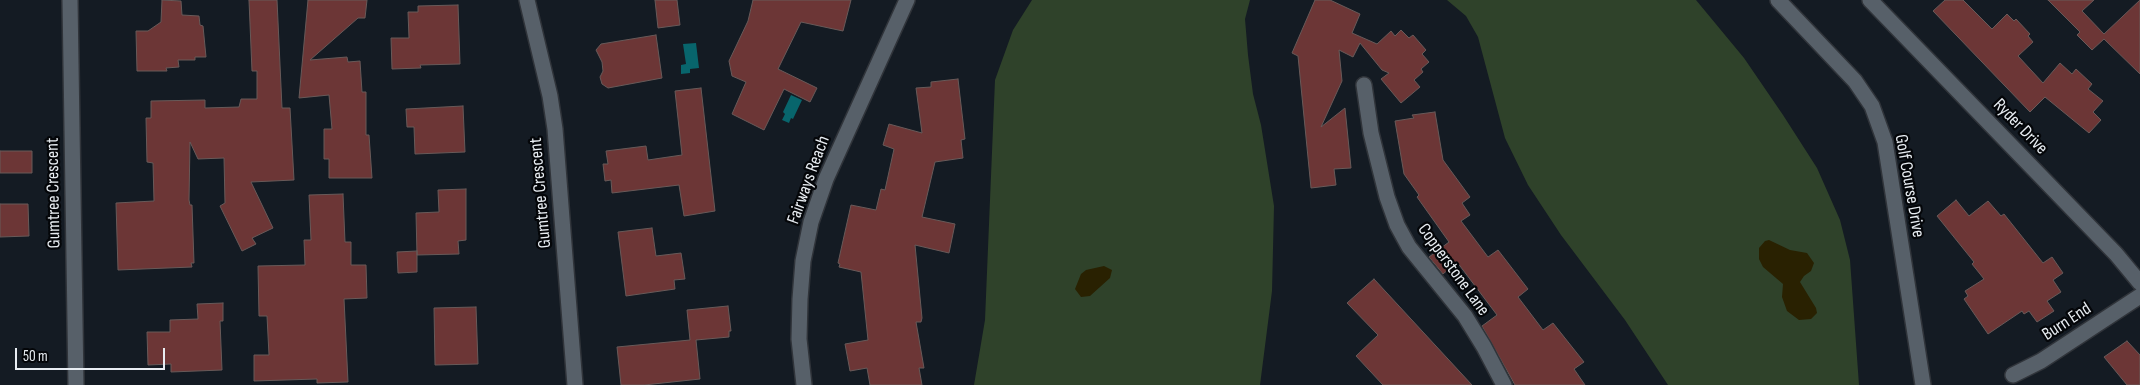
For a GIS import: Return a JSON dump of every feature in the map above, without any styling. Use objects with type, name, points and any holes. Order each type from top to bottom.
[{"type":"street","name":"Gumtree Crescent","points":[[70,0],[76,385]]},
{"type":"street","name":"Gumtree Crescent","points":[[527,0],[550,96],[555,129],[575,385]]},
{"type":"street","name":"Fairways Reach","points":[[804,385],[799,339],[800,299],[803,261],[811,222],[826,179],[907,0]]},
{"type":"street","name":"Golf Course Drive","points":[[1778,0],[1855,80],[1872,106],[1885,142],[1923,385]]},
{"type":"street","name":"Ryder Drive","points":[[1870,0],[2116,254],[2140,283]]},
{"type":"street","name":"Copperstone Lane","points":[[1364,85],[1372,133],[1387,197],[1397,225],[1410,248],[1465,316],[1504,385]]},
{"type":"street","name":"Burn End","points":[[2013,375],[2041,361],[2140,296]]},
{"type":"green space","points":[[1032,0],[1250,0],[1245,19],[1248,55],[1253,94],[1261,125],[1274,206],[1272,291],[1260,385],[974,385],[985,320],[995,80],[1013,30]]},
{"type":"green space","points":[[1447,0],[1696,0],[1744,58],[1783,115],[1817,168],[1840,220],[1850,260],[1859,385],[1668,385],[1625,320],[1561,235],[1528,185],[1505,138],[1478,37],[1466,16]]},
{"type":"sand","points":[[1769,240],[1790,250],[1807,253],[1814,263],[1811,271],[1800,282],[1816,308],[1817,313],[1811,319],[1799,320],[1787,311],[1782,297],[1783,284],[1763,267],[1759,259],[1759,248],[1765,241]]},
{"type":"sand","points":[[1104,266],[1112,270],[1110,278],[1090,296],[1081,297],[1075,289],[1081,274],[1086,270]]},
{"type":"water","points":[[696,43],[699,68],[690,69],[690,73],[681,74],[681,65],[686,64],[683,44]]},
{"type":"water","points":[[791,95],[802,100],[793,119],[791,118],[789,123],[782,120],[785,114],[783,112]]},
{"type":"building","points":[[162,0],[181,1],[182,15],[199,16],[200,25],[203,26],[206,57],[195,57],[195,60],[178,60],[179,67],[166,68],[167,71],[137,71],[136,31],[148,31],[161,22]]},
{"type":"building","points":[[249,0],[277,0],[282,108],[290,108],[294,180],[251,182],[273,228],[252,238],[256,244],[242,251],[220,206],[225,203],[224,158],[198,159],[190,142],[189,200],[190,205],[192,205],[194,263],[191,263],[192,267],[118,270],[116,203],[154,201],[153,163],[147,162],[146,118],[151,118],[151,101],[205,100],[205,108],[239,107],[241,99],[257,99],[257,71],[252,71]]},
{"type":"building","points":[[308,0],[367,0],[365,18],[358,18],[310,60],[347,57],[348,62],[360,61],[362,92],[366,92],[366,135],[369,135],[372,178],[329,178],[329,159],[324,159],[324,129],[332,129],[329,95],[299,98]]},
{"type":"building","points":[[655,0],[677,0],[680,25],[658,28]]},
{"type":"building","points":[[753,0],[851,0],[843,31],[801,22],[778,69],[817,88],[810,102],[784,89],[764,130],[732,114],[746,82],[732,76],[729,61],[748,21]]},
{"type":"building","points":[[1315,0],[1330,0],[1360,14],[1352,33],[1377,44],[1391,31],[1395,36],[1401,30],[1409,38],[1413,35],[1426,50],[1422,54],[1429,62],[1421,69],[1423,72],[1414,80],[1420,87],[1401,103],[1381,79],[1389,73],[1382,70],[1360,43],[1353,57],[1339,50],[1342,81],[1321,127],[1345,108],[1351,168],[1334,169],[1336,185],[1311,188],[1298,56],[1292,53]]},
{"type":"building","points":[[1945,0],[1963,0],[1992,29],[2007,14],[2014,21],[2016,19],[2030,34],[2028,36],[2033,42],[2018,56],[2043,83],[2060,63],[2072,74],[2076,69],[2092,84],[2088,89],[2103,101],[2093,112],[2101,120],[2089,133],[2045,97],[2030,112],[1933,11]]},
{"type":"building","points":[[2048,0],[2094,0],[2082,11],[2104,34],[2140,0],[2140,74],[2104,39],[2092,50],[2077,35],[2080,32]]},
{"type":"building","points":[[458,5],[460,64],[420,65],[421,68],[392,69],[391,38],[409,38],[408,12],[418,12],[418,6]]},
{"type":"building","points":[[656,35],[662,78],[608,88],[602,84],[600,77],[603,71],[602,62],[596,50],[601,44]]},
{"type":"building","points":[[958,79],[965,139],[961,140],[963,158],[935,162],[922,217],[955,224],[949,253],[915,245],[922,318],[921,322],[916,322],[924,368],[919,368],[922,385],[870,385],[867,368],[850,371],[845,344],[868,340],[861,272],[839,267],[840,264],[838,263],[851,205],[876,210],[881,189],[885,190],[894,149],[883,145],[889,124],[922,133],[916,88],[931,87],[931,82]]},
{"type":"building","points":[[701,88],[715,211],[684,216],[679,185],[612,193],[611,180],[605,181],[603,164],[608,164],[606,151],[646,146],[648,160],[682,155],[675,91]]},
{"type":"building","points":[[463,106],[465,152],[415,154],[414,127],[407,127],[406,109]]},
{"type":"building","points":[[1435,112],[1443,160],[1470,197],[1462,203],[1470,215],[1461,221],[1488,257],[1498,250],[1528,289],[1518,297],[1543,330],[1553,323],[1584,362],[1574,369],[1585,385],[1515,385],[1482,326],[1497,315],[1457,262],[1443,274],[1429,257],[1449,242],[1417,197],[1419,195],[1404,174],[1395,121],[1414,118],[1412,115]]},
{"type":"building","points":[[0,151],[32,151],[32,173],[0,173]]},
{"type":"building","points":[[466,189],[466,240],[458,241],[459,254],[417,255],[416,213],[439,212],[438,190]]},
{"type":"building","points":[[343,194],[345,242],[351,242],[351,265],[366,265],[367,298],[344,299],[348,382],[317,383],[317,379],[254,381],[254,355],[269,355],[267,316],[259,316],[258,266],[305,265],[304,240],[311,240],[309,195]]},
{"type":"building","points":[[1956,200],[1969,216],[1988,201],[2001,216],[2004,214],[2043,263],[2052,257],[2063,273],[2053,280],[2061,292],[2047,301],[2054,311],[2037,322],[2029,311],[2024,314],[2022,311],[1988,334],[1964,299],[1968,296],[1965,291],[1984,279],[1972,264],[1974,262],[1937,216]]},
{"type":"building","points":[[0,204],[28,204],[29,236],[0,237]]},
{"type":"building","points":[[652,228],[656,256],[681,253],[685,279],[674,280],[675,289],[626,296],[618,232]]},
{"type":"building","points":[[417,251],[417,272],[398,273],[397,252]]},
{"type":"building","points":[[1374,279],[1472,385],[1383,385],[1356,356],[1378,335],[1347,303]]},
{"type":"building","points":[[223,303],[223,321],[220,321],[222,370],[171,372],[171,364],[148,365],[147,332],[170,332],[170,320],[198,319],[197,304]]},
{"type":"building","points":[[728,306],[731,331],[729,331],[729,337],[696,340],[700,379],[644,385],[621,385],[617,347],[690,340],[687,310]]},
{"type":"building","points":[[476,307],[478,364],[435,365],[434,308]]},
{"type":"building","points":[[2127,341],[2140,355],[2140,385],[2127,385],[2104,357]]}]
